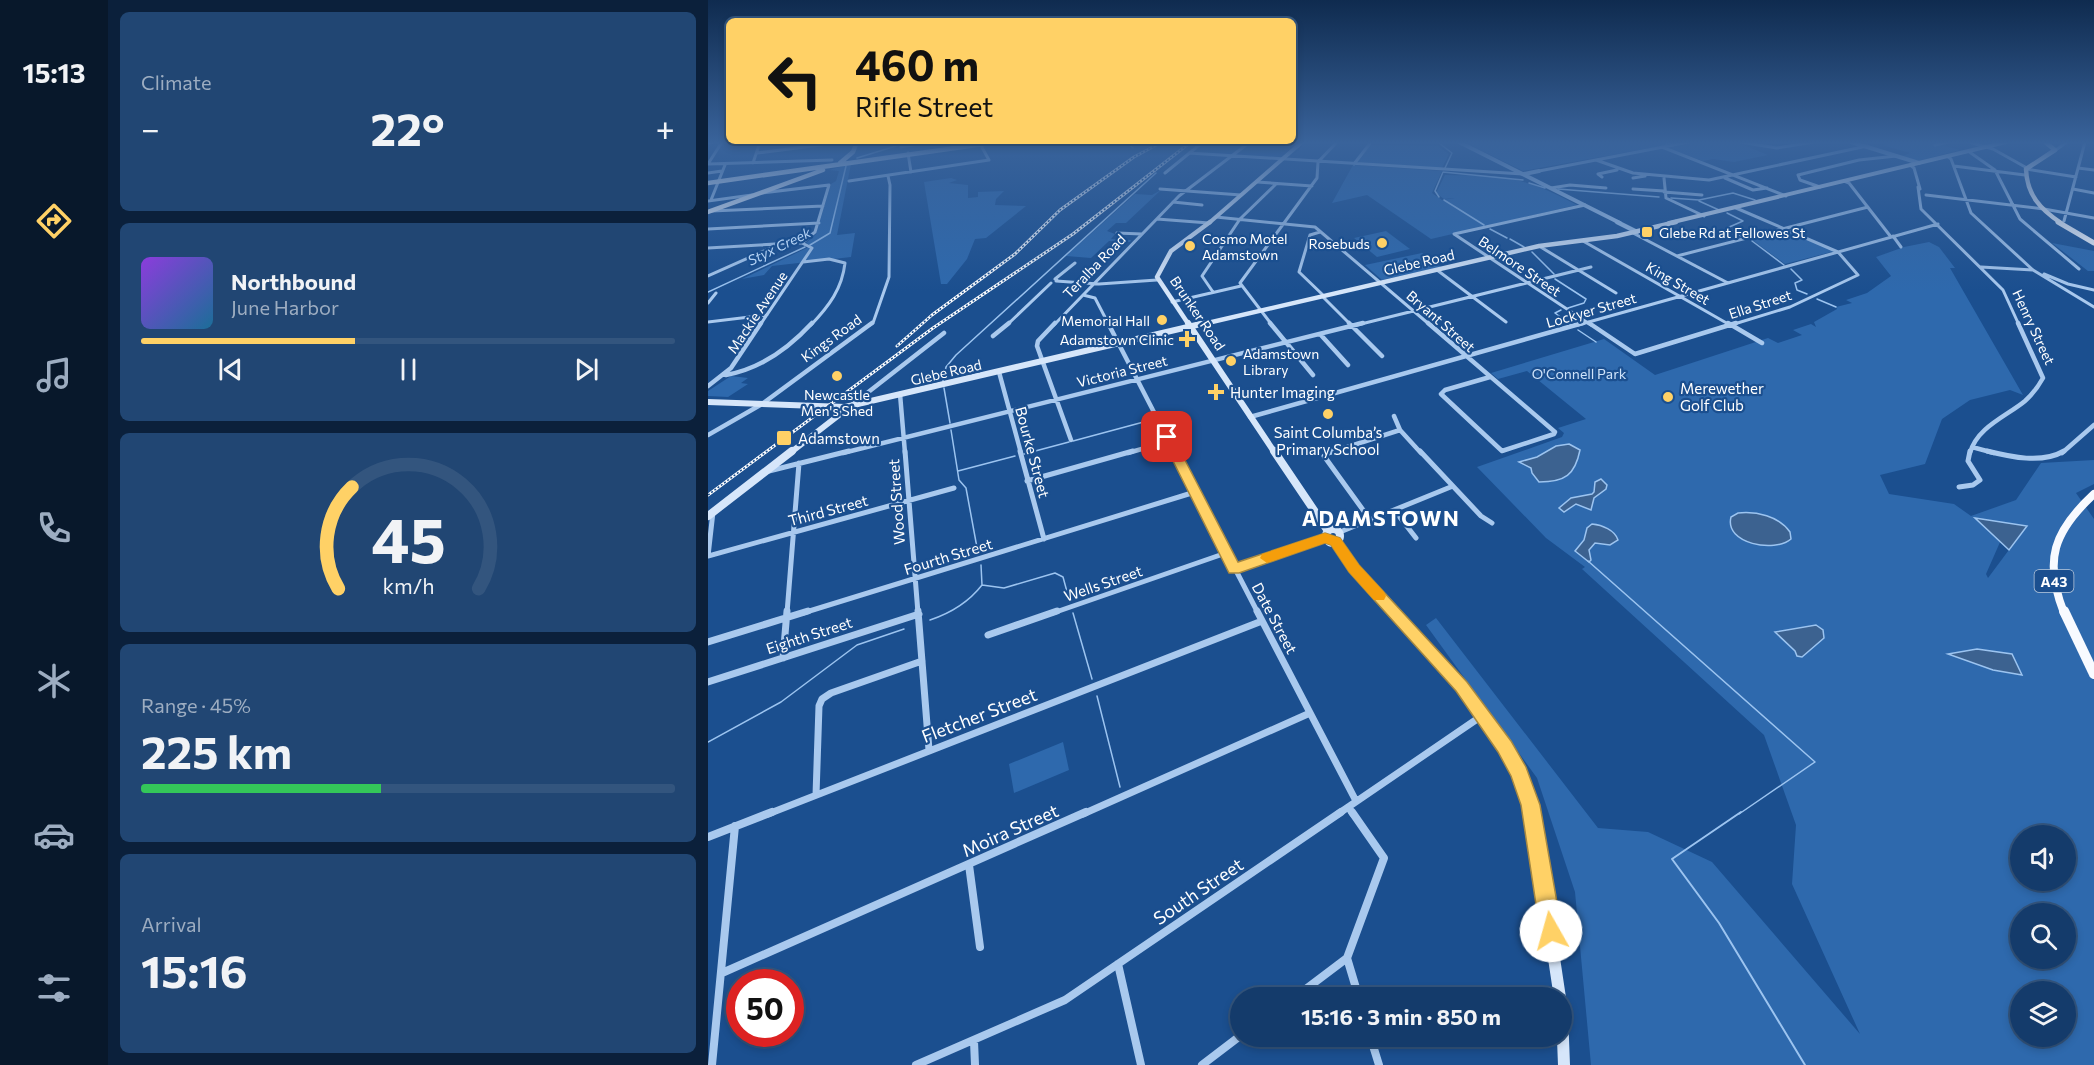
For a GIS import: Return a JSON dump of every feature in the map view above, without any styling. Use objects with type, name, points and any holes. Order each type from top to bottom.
[{"type":"highway","points":[[2029,192],[2044,209],[2061,223],[2094,243]]},
{"type":"highway","name":"A43","points":[[2094,494],[2067,520],[2058,539],[2054,584],[2061,610],[2094,674]]},
{"type":"main road","points":[[709,212],[762,192]]},
{"type":"main road","name":"Brunker Road","points":[[1245,192],[1209,223],[1171,250],[1157,280],[1326,534]]},
{"type":"main road","name":"Glebe Road","points":[[708,402],[838,408],[1539,246],[1635,232],[1800,192]]},
{"type":"main road","points":[[711,514],[852,405]]},
{"type":"main road","points":[[1326,534],[1338,537],[1354,568],[1462,687],[1519,773],[1531,805],[1546,887],[1559,987]]},
{"type":"main road","points":[[1563,1047],[1564,1065]]},
{"type":"street","points":[[709,201],[774,192]]},
{"type":"street","points":[[708,250],[720,247],[804,244],[814,234],[819,223],[827,192]]},
{"type":"street","name":"Kings Road","points":[[708,435],[762,404],[873,323],[889,277],[890,192]]},
{"type":"street","name":"Teralba Road","points":[[1071,440],[1042,361],[1038,341],[1185,192]]},
{"type":"street","points":[[1196,192],[1241,195]]},
{"type":"street","points":[[1213,292],[1202,276],[1240,219],[1268,192]]},
{"type":"street","points":[[1308,192],[1241,281],[1241,286],[1313,375]]},
{"type":"street","points":[[1558,192],[1728,283]]},
{"type":"street","points":[[1664,192],[1665,197],[1669,200],[1704,216]]},
{"type":"street","points":[[1671,192],[1702,195]]},
{"type":"street","points":[[1777,192],[1786,195]]},
{"type":"street","points":[[1856,192],[1901,247]]},
{"type":"street","name":"Henry Street","points":[[1919,192],[1921,209],[2003,291],[2043,378],[2028,399],[1975,438],[1972,447]]},
{"type":"street","points":[[1962,192],[1971,213],[2033,270],[2094,308]]},
{"type":"street","points":[[2005,192],[2020,219],[2079,269]]},
{"type":"street","points":[[2064,221],[2072,192]]},
{"type":"street","points":[[1926,195],[2044,209],[2094,218]]},
{"type":"street","points":[[1173,202],[1202,205]]},
{"type":"street","name":"Belmore Street","points":[[1585,205],[1454,234],[1635,354]]},
{"type":"street","points":[[709,212],[823,206]]},
{"type":"street","points":[[1677,256],[1868,207]]},
{"type":"street","points":[[1736,208],[1838,252]]},
{"type":"street","points":[[1216,217],[1284,223]]},
{"type":"street","points":[[1157,219],[1209,223]]},
{"type":"street","points":[[708,229],[819,223]]},
{"type":"street","name":"Bryant Street","points":[[1284,223],[1313,226],[1555,432],[1502,450],[1441,392],[1490,377]]},
{"type":"street","name":"Lockyer Street","points":[[1250,417],[1938,224]]},
{"type":"street","points":[[1117,232],[1142,234]]},
{"type":"street","points":[[1320,232],[1310,235],[1299,272],[1382,356]]},
{"type":"street","name":"King Street","points":[[1583,241],[1762,344]]},
{"type":"street","points":[[708,276],[778,244]]},
{"type":"street","name":"Mackie Avenue","points":[[708,386],[726,375],[812,249],[804,244]]},
{"type":"street","points":[[1539,246],[1616,293]]},
{"type":"street","name":"Ella Street","points":[[1635,354],[1790,307],[1858,275],[1838,252]]},
{"type":"street","points":[[726,375],[736,375],[764,363],[809,326],[826,306],[842,281],[845,263],[829,260],[803,262]]},
{"type":"street","points":[[993,336],[1016,318],[1075,263]]},
{"type":"street","name":"Victoria Street","points":[[764,472],[1591,267]]},
{"type":"street","points":[[1981,267],[2033,270],[2068,284],[2094,290]]},
{"type":"street","points":[[1437,270],[1506,322]]},
{"type":"street","points":[[1054,281],[1094,284],[1157,280]]},
{"type":"street","points":[[1172,302],[1241,286]]},
{"type":"street","points":[[708,303],[716,293]]},
{"type":"street","name":"Date Street","points":[[1083,295],[1095,298],[1356,801]]},
{"type":"street","points":[[708,322],[767,315]]},
{"type":"street","points":[[852,405],[944,333]]},
{"type":"street","points":[[1320,334],[1348,365]]},
{"type":"street","name":"Bourke Street","points":[[999,372],[1044,539]]},
{"type":"street","name":"Wood Street","points":[[900,394],[929,750]]},
{"type":"street","points":[[1394,416],[1400,430],[1481,516],[1492,523]]},
{"type":"street","points":[[1959,487],[1973,485],[1980,480],[1968,461],[1972,447],[2031,458],[2054,456],[2061,453],[2094,425]]},
{"type":"street","points":[[1371,521],[1324,456],[1332,450],[1400,430]]},
{"type":"street","points":[[1027,481],[1169,441]]},
{"type":"street","points":[[783,658],[799,463]]},
{"type":"street","points":[[1338,537],[1453,486]]},
{"type":"street","name":"Third Street","points":[[708,556],[954,488]]},
{"type":"street","name":"Fourth Street","points":[[708,642],[1195,492]]},
{"type":"street","points":[[1395,511],[1416,538]]},
{"type":"street","points":[[708,556],[711,514]]},
{"type":"street","points":[[1234,569],[1326,534]]},
{"type":"street","name":"Wells Street","points":[[988,635],[1226,553]]},
{"type":"street","name":"Eighth Street","points":[[708,682],[919,614]]},
{"type":"street","name":"Fletcher Street","points":[[708,837],[1262,621]]},
{"type":"street","points":[[816,795],[819,706],[822,699],[831,693],[922,661]]},
{"type":"street","name":"Moira Street","points":[[722,973],[1310,713]]},
{"type":"street","name":"South Street","points":[[916,1065],[1065,1000],[1483,716]]},
{"type":"street","points":[[1309,987],[1347,958],[1384,858],[1348,807]]},
{"type":"street","points":[[712,1065],[735,826]]},
{"type":"street","points":[[969,865],[980,947]]},
{"type":"street","points":[[1347,958],[1356,987]]},
{"type":"street","points":[[1118,964],[1141,1065]]},
{"type":"street","points":[[974,1041],[975,1065]]},
{"type":"street","points":[[1202,1065],[1230,1044]]},
{"type":"street","points":[[1373,1047],[1379,1065]]},
{"type":"green space","points":[[829,192],[846,192],[837,235],[855,233],[851,257],[772,266],[764,275],[742,279],[811,246],[806,243],[816,234]]},
{"type":"green space","points":[[926,192],[968,192],[968,198],[978,197],[978,192],[1003,192],[996,199],[995,205],[1026,206],[986,238],[975,239],[967,259],[947,284],[941,284]]},
{"type":"green space","points":[[1159,192],[1126,223],[1116,223],[1107,231],[1115,234],[1111,239],[1131,240],[1130,242],[1109,241],[1091,258],[1066,256],[1135,194],[1152,195]]},
{"type":"green space","points":[[1338,192],[1433,192],[1442,200],[1455,198],[1444,199],[1437,192],[1549,192],[1577,205],[1431,239],[1367,195],[1332,203]]},
{"type":"green space","points":[[1785,230],[1835,251],[1785,264],[1751,239]]},
{"type":"green space","name":"Rosebuds","points":[[1386,231],[1410,249],[1377,257],[1354,238]]},
{"type":"green space","name":"O'Connell Park","points":[[1929,242],[1939,247],[1955,268],[1950,268],[2023,395],[2010,390],[1970,400],[1942,419],[1925,464],[1880,475],[1889,494],[1954,504],[1971,516],[2016,500],[2041,463],[2094,460],[2094,484],[2076,493],[2094,519],[2094,1065],[1591,1065],[1575,892],[1537,778],[1426,625],[1436,618],[1598,828],[1648,832],[1712,862],[1860,1034],[1792,884],[1796,825],[1764,735],[1582,569],[1585,567],[1546,538],[1477,467],[1562,437],[1564,433],[1558,428],[1586,419],[1527,371],[1498,379],[1491,373],[1604,339],[1655,375],[1768,338],[1778,343],[1802,335],[1793,330],[1811,324],[1816,327],[1814,322],[1837,309],[1836,307],[1852,303],[1846,300],[1867,293],[1891,276],[1876,257],[1904,247]],"holes":[[[2008,524],[2026,527],[1988,578],[1986,574]]]},
{"type":"green space","points":[[2052,243],[2094,251],[2094,271],[2088,271]]},
{"type":"green space","points":[[1422,253],[1441,267],[1382,280],[1365,265]]},
{"type":"green space","points":[[731,376],[748,378],[741,383],[748,384],[728,397],[708,396],[708,391]]},
{"type":"green space","points":[[1063,742],[1069,770],[1014,793],[1009,764]]},
{"type":"shaded area","points":[[1569,444],[1580,450],[1578,459],[1572,471],[1556,481],[1539,482],[1531,468],[1519,462],[1537,457],[1556,446]]},
{"type":"shaded area","points":[[1601,479],[1607,485],[1606,489],[1594,498],[1591,510],[1576,504],[1564,512],[1559,508],[1571,498],[1592,494],[1595,482]]},
{"type":"shaded area","points":[[1738,513],[1759,514],[1773,518],[1790,532],[1791,539],[1774,545],[1743,540],[1735,534],[1731,526],[1731,517]]},
{"type":"shaded area","points":[[1975,518],[2027,526],[2009,550]]},
{"type":"shaded area","points":[[1592,524],[1608,529],[1618,540],[1610,545],[1595,543],[1589,550],[1591,560],[1589,562],[1575,551],[1584,540],[1587,528]]},
{"type":"shaded area","points":[[1816,625],[1823,630],[1824,638],[1802,657],[1797,656],[1795,651],[1775,632]]},
{"type":"shaded area","points":[[1977,649],[2012,654],[2022,675],[1993,670],[1948,654]]},
{"type":"waterway","name":"Styx Creek","points":[[810,245],[830,233],[840,192]]},
{"type":"waterway","points":[[943,381],[946,367],[956,355],[1135,192]]},
{"type":"waterway","points":[[1435,192],[1439,197]]},
{"type":"waterway","points":[[1592,192],[1659,197]]},
{"type":"waterway","points":[[1671,198],[1699,200],[1733,193],[1755,200]]},
{"type":"waterway","points":[[1444,200],[1484,225]]},
{"type":"waterway","points":[[1699,201],[1719,210]]},
{"type":"waterway","points":[[1727,213],[1743,221],[1727,228],[1743,237]]},
{"type":"waterway","points":[[1490,229],[1507,238]]},
{"type":"waterway","points":[[1510,239],[1524,247]]},
{"type":"waterway","points":[[1752,241],[1784,265]]},
{"type":"waterway","name":"Styx Creek","points":[[708,292],[805,247]]},
{"type":"waterway","points":[[1532,252],[1554,274]]},
{"type":"waterway","points":[[1791,269],[1802,280],[1795,283],[1797,290],[1807,294]]},
{"type":"waterway","points":[[1555,279],[1586,299],[1584,303],[1568,308]]},
{"type":"waterway","points":[[1817,299],[1836,307]]},
{"type":"waterway","points":[[1561,310],[1555,313],[1570,324]]},
{"type":"waterway","points":[[1578,330],[1596,342]]},
{"type":"waterway","points":[[944,388],[950,423]]},
{"type":"waterway","points":[[1073,441],[1151,420]]},
{"type":"waterway","points":[[951,430],[959,480],[966,488],[978,553]]},
{"type":"waterway","points":[[1024,454],[1069,442]]},
{"type":"waterway","points":[[958,471],[1015,456]]},
{"type":"waterway","points":[[1588,561],[1815,762],[1739,814]]},
{"type":"waterway","points":[[981,565],[982,585]]},
{"type":"waterway","points":[[982,585],[1004,588],[1055,573],[1063,577],[1069,599]]},
{"type":"waterway","points":[[930,620],[959,607],[982,585]]},
{"type":"waterway","points":[[1073,613],[1092,679]]},
{"type":"waterway","points":[[708,742],[781,702],[857,645],[904,629]]},
{"type":"waterway","points":[[1097,696],[1120,787]]},
{"type":"waterway","points":[[1741,812],[1672,859],[1719,923],[1805,1065]]},
{"type":"railway","points":[[897,346],[932,315],[1015,254],[1060,210],[1086,192]]},
{"type":"railway","points":[[708,495],[933,328],[1073,234],[1127,192]]},
{"type":"slow traffic","points":[[1267,558],[1325,538],[1329,541],[1336,541],[1354,568],[1379,596]]},
{"type":"place","name":"Glebe Rd at Fellowes St","points":[[1647,232]]},
{"type":"place","name":"Rosebuds","points":[[1382,243]]},
{"type":"place","name":"Cosmo Motel Adamstown","points":[[1190,246]]},
{"type":"place","name":"Memorial Hall","points":[[1162,320]]},
{"type":"place","name":"Adamstown Clinic","points":[[1187,339]]},
{"type":"place","name":"Adamstown Library","points":[[1231,361]]},
{"type":"place","name":"Newcastle Men's Shed","points":[[837,376]]},
{"type":"place","name":"Hunter Imaging","points":[[1216,392]]},
{"type":"place","name":"Merewether Golf Club","points":[[1668,397]]},
{"type":"place","name":"Saint Columba’s Primary School","points":[[1328,414]]},
{"type":"place","name":"Adamstown","points":[[784,438]]},
{"type":"district","name":"ADAMSTOWN","points":[[1381,517]]},
{"type":"route","points":[[1167,437],[1234,569],[1325,538],[1329,541],[1336,541],[1354,568],[1462,687],[1504,747],[1519,773],[1531,805],[1546,887],[1551,931]]}]
